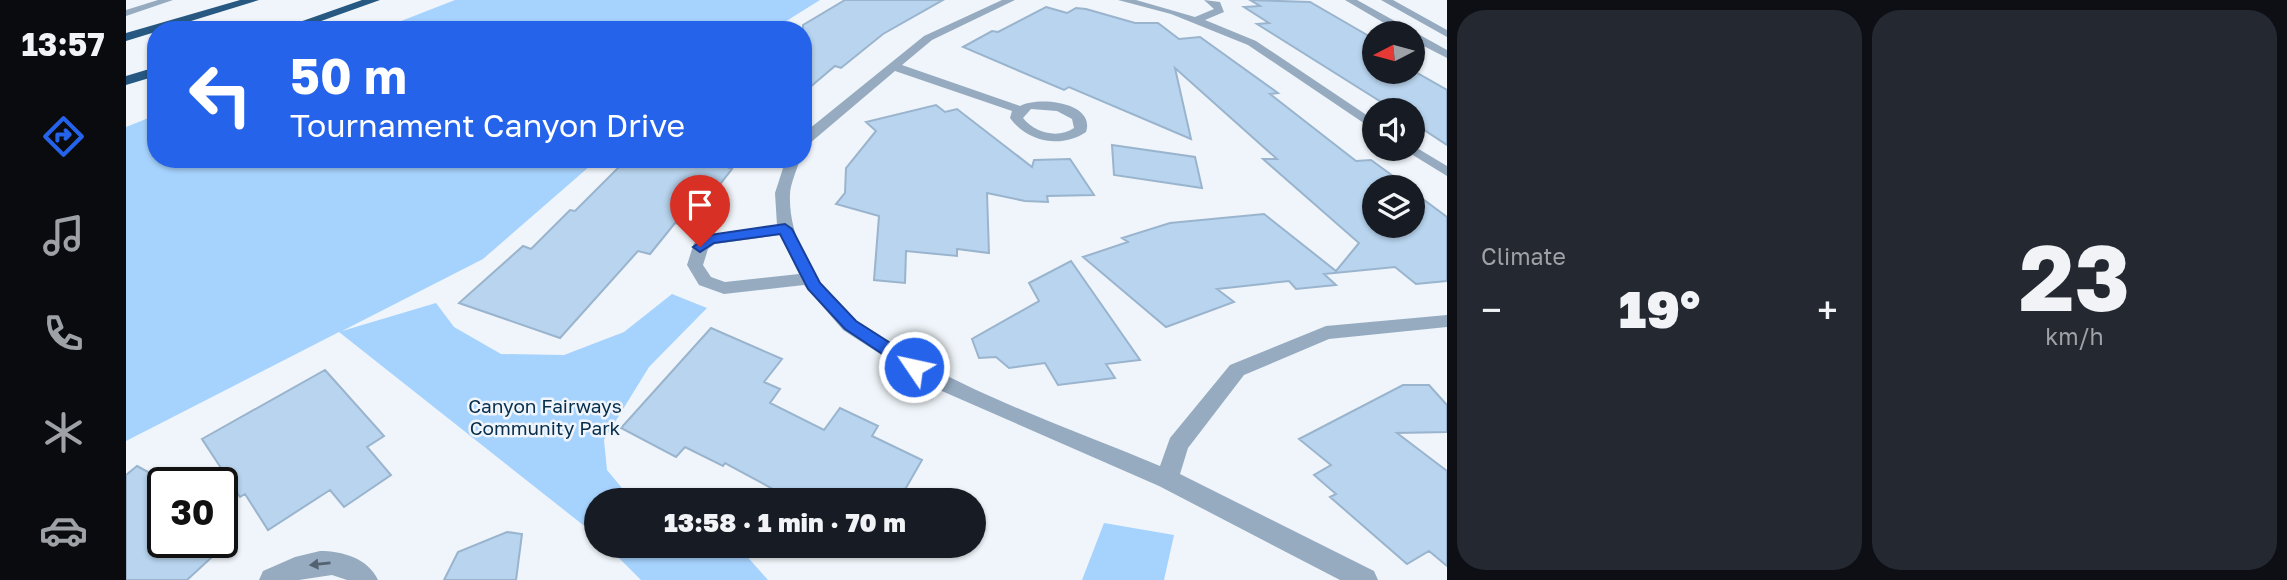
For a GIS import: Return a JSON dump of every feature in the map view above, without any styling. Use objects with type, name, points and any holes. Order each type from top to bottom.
[{"type":"highway","points":[[181,21],[253,0]]},
{"type":"highway","points":[[310,21],[374,0]]},
{"type":"highway","points":[[126,37],[147,31]]},
{"type":"highway","points":[[126,81],[147,74]]},
{"type":"street","points":[[812,134],[928,38],[1010,0]]},
{"type":"street","points":[[1123,0],[1197,20],[1252,43],[1362,118]]},
{"type":"street","points":[[1150,6],[1163,0]]},
{"type":"street","points":[[1197,20],[1220,10],[1217,4],[1209,0]]},
{"type":"street","points":[[1350,0],[1387,21]]},
{"type":"street","points":[[1386,0],[1447,34]]},
{"type":"street","points":[[126,13],[164,2]]},
{"type":"street","points":[[1425,43],[1447,55]]},
{"type":"street","points":[[893,66],[1020,110]]},
{"type":"street","points":[[1425,158],[1447,172]]},
{"type":"street","points":[[790,168],[782,193],[785,229],[810,279],[850,325],[935,380],[1167,479],[1366,580]]},
{"type":"street","points":[[785,229],[710,240],[700,247],[695,265],[705,281],[724,288],[810,279]]},
{"type":"street","points":[[1167,479],[1178,444],[1237,370],[1326,333],[1447,321]]},
{"type":"street","points":[[272,580],[300,567],[328,562],[351,568],[365,580]]},
{"type":"green space","points":[[455,0],[820,0],[786,21],[401,21]]},
{"type":"green space","name":"Canyon Fairways Community Park","points":[[147,119],[147,168],[588,168],[483,259],[342,331],[436,303],[454,327],[501,354],[564,355],[624,332],[672,294],[707,308],[649,367],[604,440],[607,470],[622,488],[584,488],[584,526],[339,332],[126,441],[126,127]]},
{"type":"green space","points":[[1104,523],[1174,535],[1164,580],[1082,580]]},
{"type":"green space","points":[[619,558],[748,558],[768,580],[641,580]]},
{"type":"building","points":[[845,0],[943,0],[883,34],[841,68],[835,66],[812,85],[812,21],[810,21]]},
{"type":"building","points":[[1250,0],[1310,2],[1362,32],[1362,84],[1425,84],[1425,77],[1447,90],[1447,145],[1425,131],[1425,98],[1375,98],[1257,24],[1269,23],[1244,7],[1260,6]]},
{"type":"building","points":[[1046,7],[1067,13],[1076,8],[1086,9],[1135,23],[1158,23],[1179,39],[1200,37],[1278,93],[1270,94],[1356,161],[1372,161],[1392,175],[1362,175],[1362,238],[1425,238],[1425,201],[1447,217],[1447,281],[1416,284],[1395,267],[1324,274],[1336,285],[1296,289],[1289,281],[1217,289],[1234,302],[1166,327],[1083,257],[1128,242],[1122,238],[1170,223],[1264,214],[1336,271],[1359,243],[1263,159],[1277,159],[1175,68],[1191,139],[1069,87],[1064,90],[963,47],[992,31],[998,32]]},
{"type":"building","points":[[936,105],[945,112],[957,109],[1032,167],[1034,160],[1070,159],[1094,195],[1047,196],[1048,202],[1025,201],[987,193],[989,253],[957,249],[957,256],[906,251],[905,283],[874,280],[879,216],[836,204],[845,193],[846,168],[876,131],[866,122]]},
{"type":"building","points":[[1112,145],[1195,157],[1202,188],[1114,175]]},
{"type":"building","points":[[618,168],[732,169],[687,226],[675,223],[650,254],[638,251],[560,338],[459,303],[523,246],[531,249],[570,210],[575,211]]},
{"type":"building","points":[[1071,261],[1140,360],[1106,364],[1115,378],[1058,385],[1045,363],[1009,368],[996,357],[979,358],[972,339],[1039,301],[1029,283]]},
{"type":"building","points":[[711,328],[782,359],[764,382],[780,389],[770,403],[824,430],[840,408],[878,426],[872,436],[922,460],[906,488],[771,488],[725,463],[723,466],[685,447],[676,457],[621,428]]},
{"type":"building","points":[[325,370],[384,436],[367,447],[391,475],[344,507],[330,490],[268,530],[245,494],[240,497],[238,494],[238,467],[220,467],[202,439]]},
{"type":"building","points":[[1403,385],[1429,385],[1447,405],[1447,432],[1397,433],[1447,471],[1447,566],[1429,551],[1407,564],[1330,497],[1336,494],[1314,475],[1331,465],[1299,439]]},
{"type":"building","points":[[137,466],[147,471],[147,558],[211,558],[187,580],[126,580],[126,475]]},
{"type":"building","points":[[507,532],[522,534],[516,580],[444,580],[458,552]]},
{"type":"route","points":[[700,247],[710,240],[732,235],[785,229],[813,286],[850,325],[914,367]]}]
